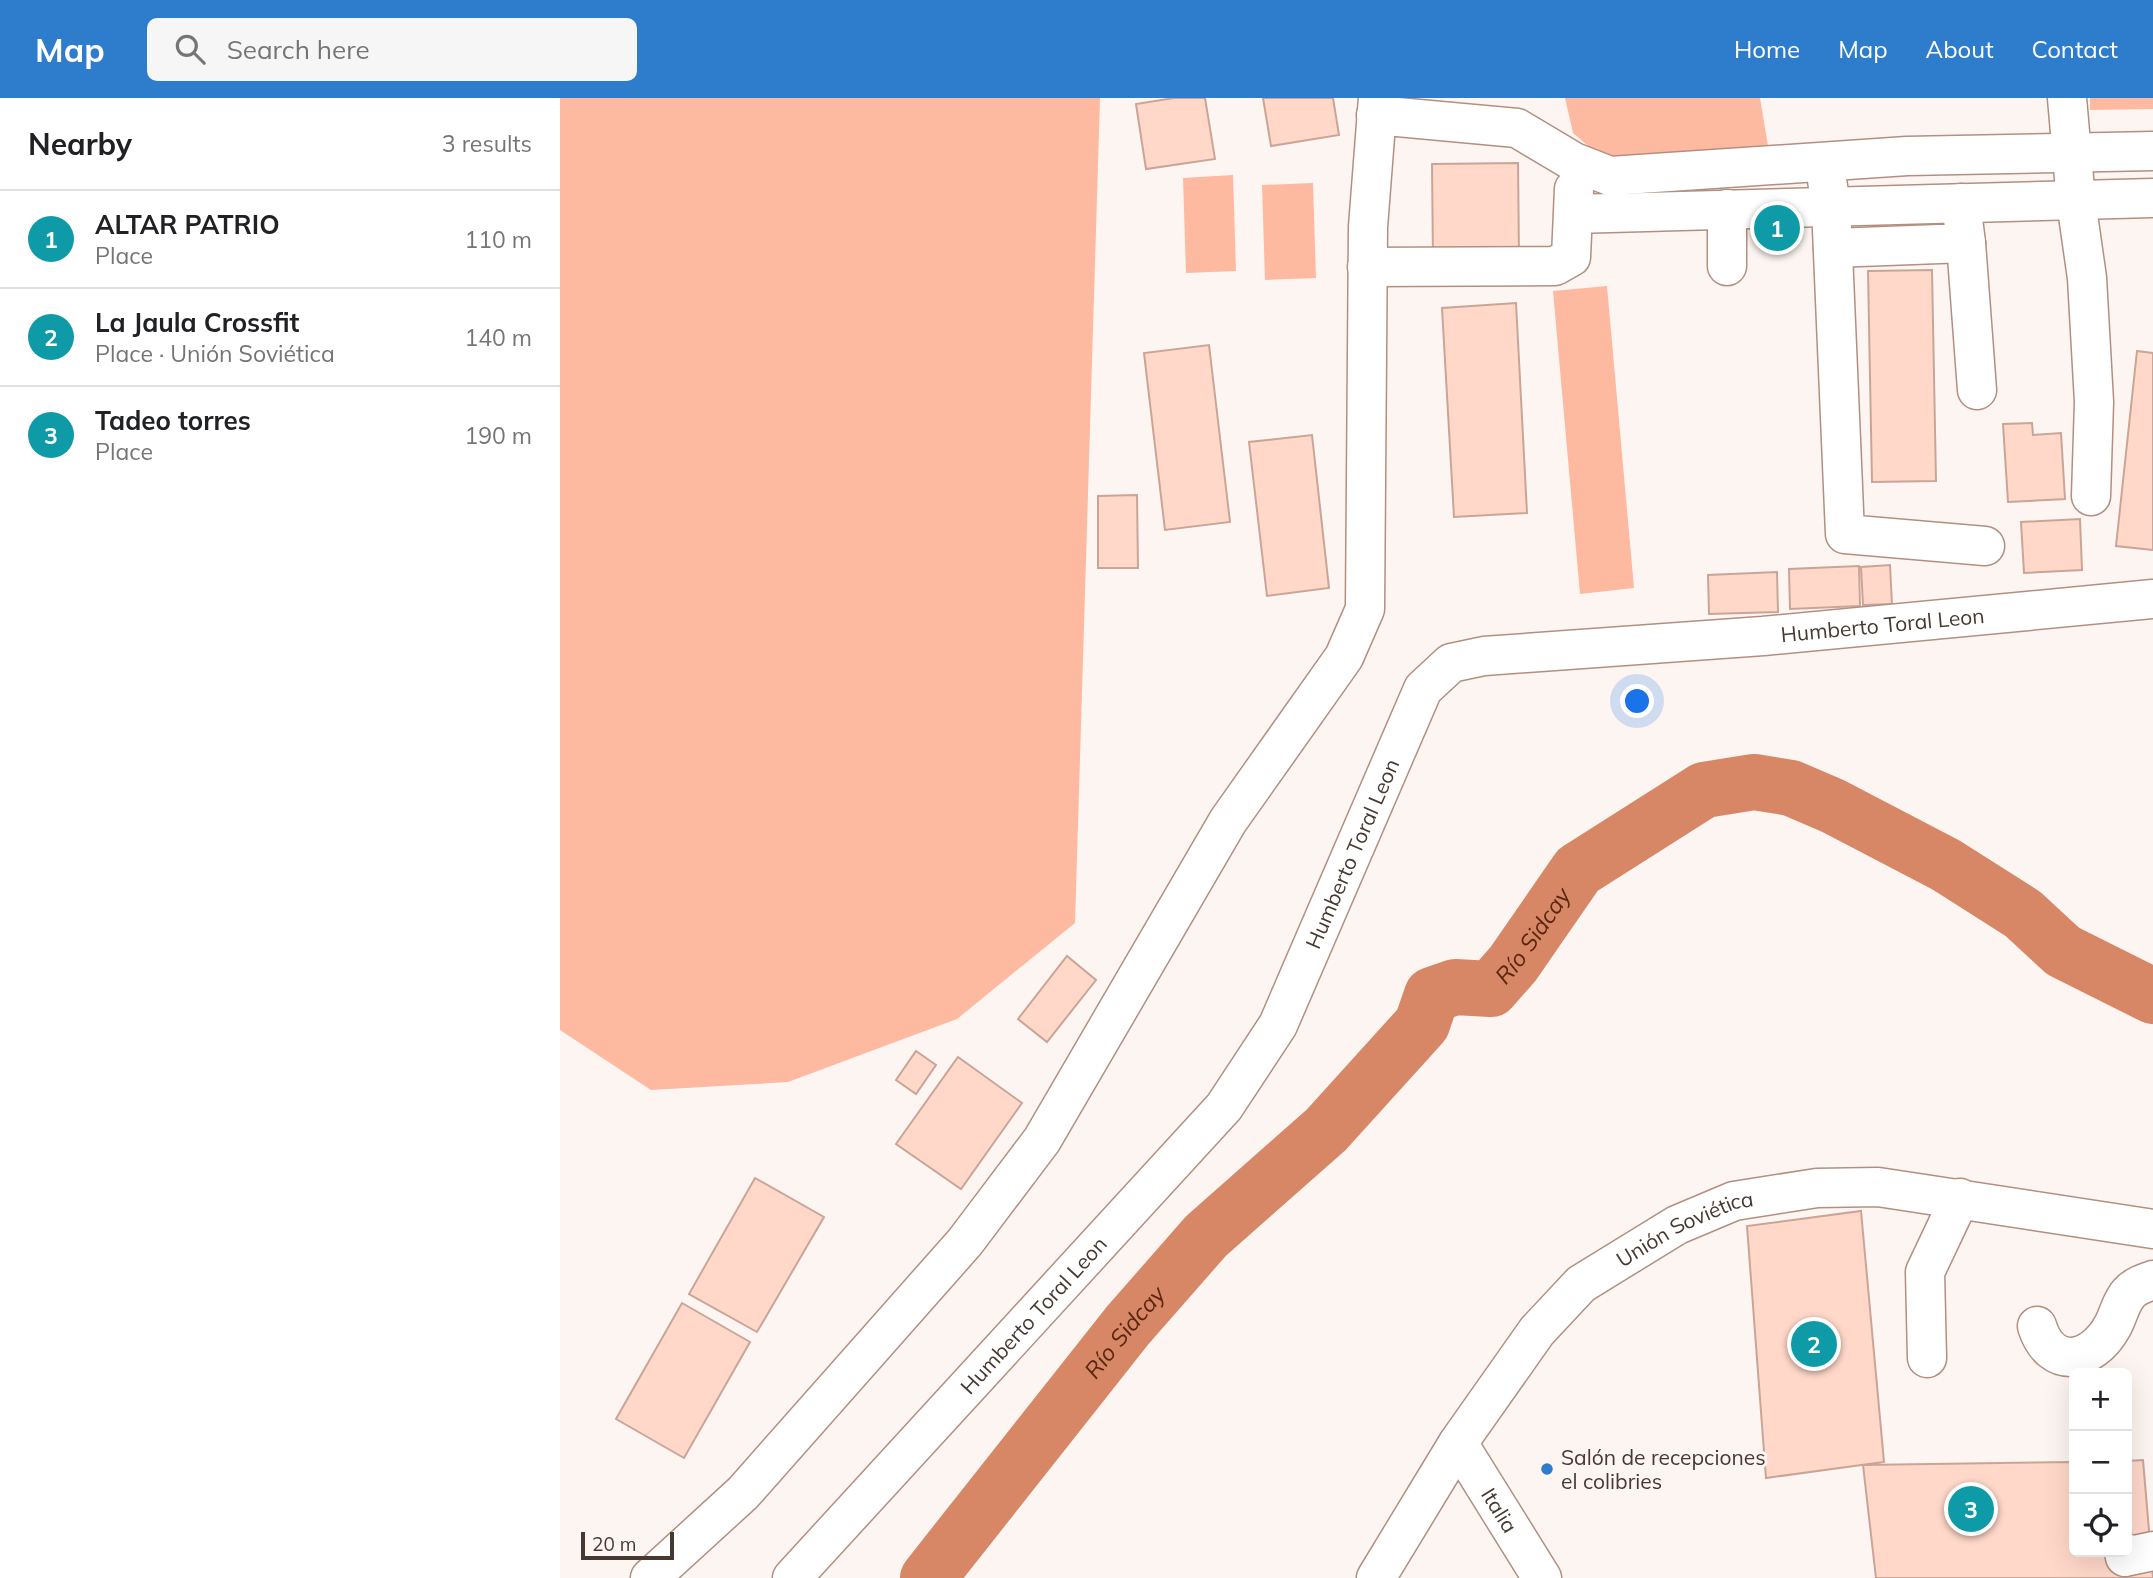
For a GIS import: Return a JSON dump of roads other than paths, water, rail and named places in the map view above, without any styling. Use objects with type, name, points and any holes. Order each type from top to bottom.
[{"type":"street","points":[[2067,98],[2076,201],[2087,278],[2094,402],[2091,496]]},
{"type":"street","points":[[650,1578],[743,1493],[965,1242],[988,1212],[1042,1140],[1228,821],[1345,657],[1365,609],[1367,267],[1377,106],[1512,113],[1574,162],[1610,176],[1824,160],[2153,151]]},
{"type":"street","points":[[1824,160],[1831,206],[1845,534],[1985,546]]},
{"type":"street","points":[[1367,267],[1555,266],[1571,257],[1574,162]]},
{"type":"street","points":[[1574,214],[2153,198]]},
{"type":"street","points":[[1961,203],[1977,390]]},
{"type":"street","points":[[1727,209],[1727,266]]},
{"type":"street","points":[[1833,248],[1966,243]]},
{"type":"street","name":"Humberto Toral Leon","points":[[792,1578],[1214,1117],[1240,1084],[1278,1025],[1423,689],[1451,663],[1484,656],[1763,636],[2153,599]]},
{"type":"street","name":"Unión Soviética","points":[[1376,1578],[1458,1443],[1536,1331],[1581,1284],[1677,1225],[1734,1201],[1816,1188],[1878,1186],[2153,1229]]},
{"type":"street","points":[[1927,1358],[1925,1272],[1960,1198]]},
{"type":"street","points":[[2037,1326],[2041,1337],[2054,1354],[2069,1358],[2083,1354],[2100,1343],[2113,1326],[2122,1303],[2131,1290],[2153,1280]]},
{"type":"street","name":"Italia","points":[[1458,1443],[1542,1578]]},
{"type":"waterway","name":"Río Sidcay","points":[[928,1578],[1128,1325],[1206,1236],[1326,1130],[1422,1024],[1432,995],[1455,987],[1491,989],[1513,964],[1578,870],[1704,790],[1754,782],[1791,788],[1833,806],[1946,865],[2023,914],[2063,951],[2153,996]]},
{"type":"place","name":"ALTAR PATRIO","points":[[1777,228]]},
{"type":"place","name":"La Jaula Crossfit","points":[[1814,1344]]},
{"type":"place","name":"Salón de recepciones el colibries","points":[[1547,1469]]},
{"type":"place","name":"Tadeo torres","points":[[1971,1509]]}]
